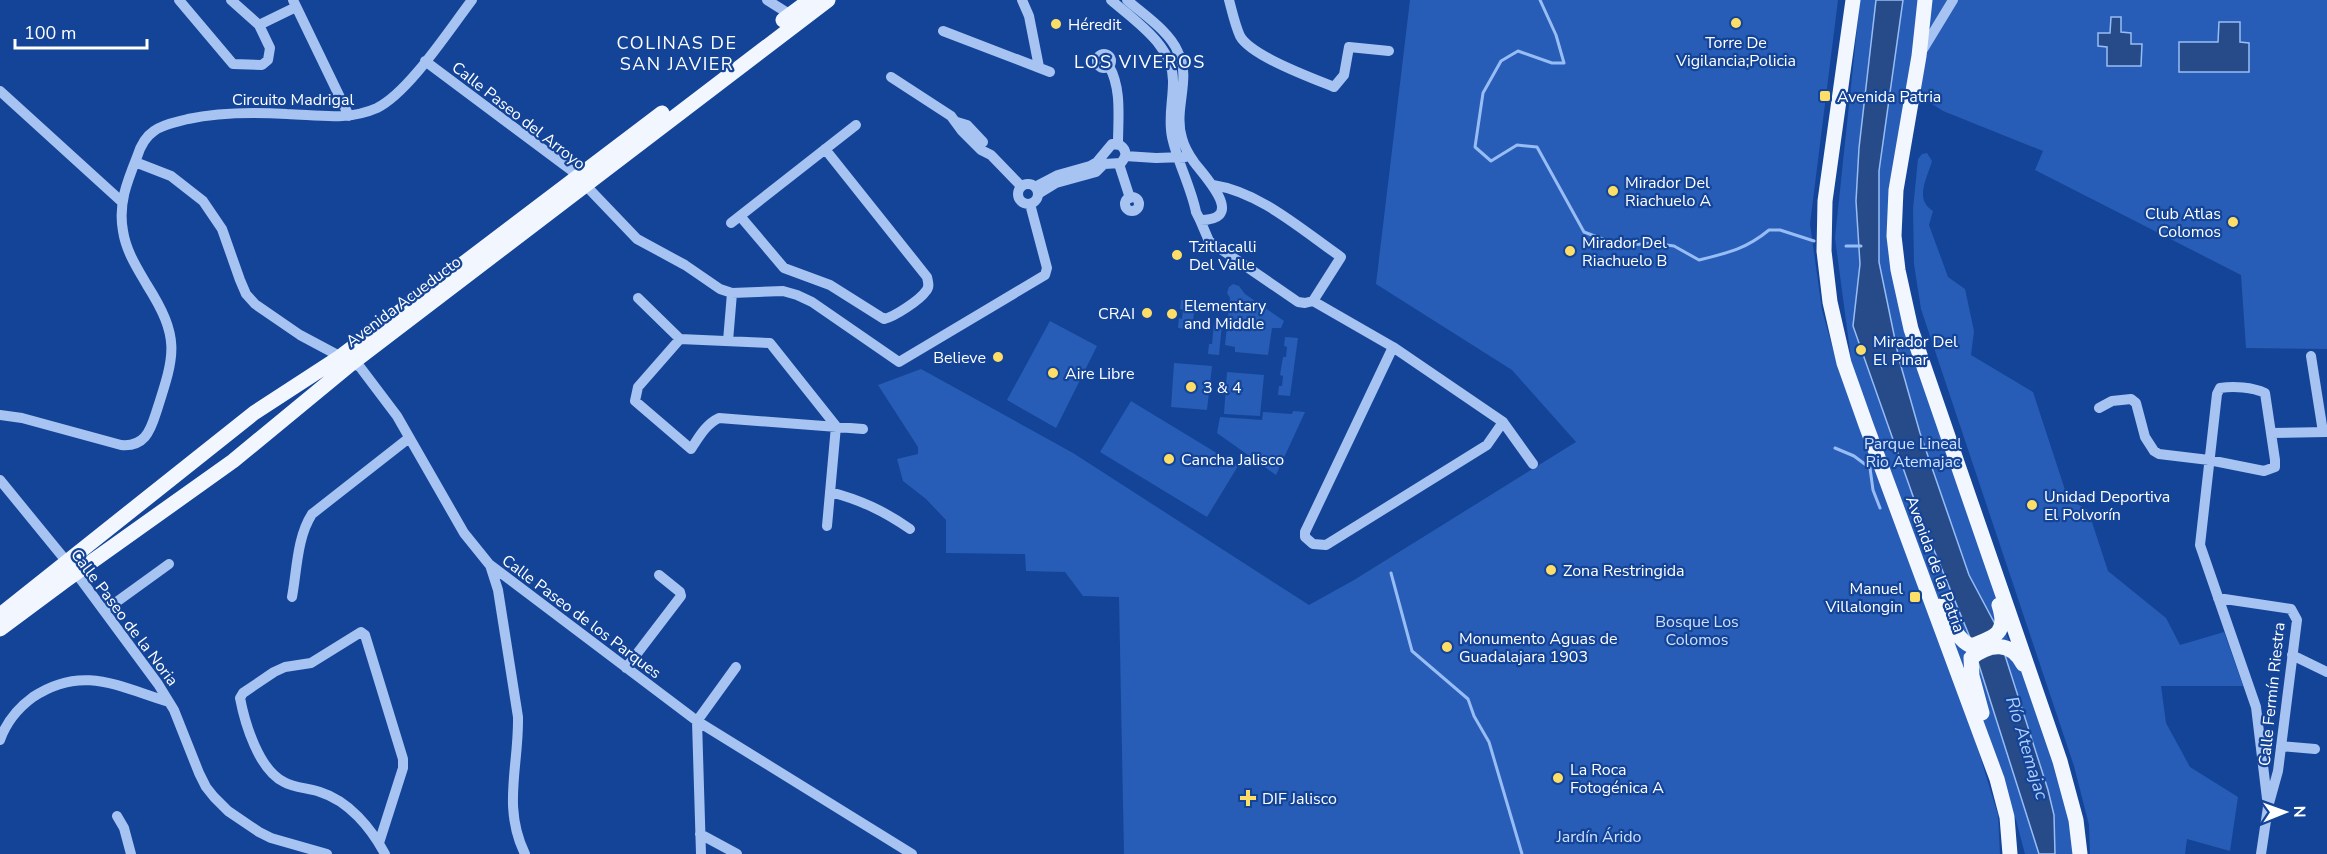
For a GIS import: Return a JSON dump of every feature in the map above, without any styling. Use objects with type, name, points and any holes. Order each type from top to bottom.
[{"type":"main road","name":"Avenida Acueducto","points":[[795,18],[810,0]]},
{"type":"main road","name":"Avenida Acueducto","points":[[0,615],[233,461],[346,360],[795,18],[828,0]]},
{"type":"main road","name":"Avenida de la Patria","points":[[1853,0],[1825,201],[1824,251],[1830,302],[1845,363],[1997,779],[2007,816],[2010,854]]},
{"type":"main road","points":[[1925,0],[1919,56],[1896,190],[1894,236],[1898,270],[1911,329],[2068,787],[2076,820],[2080,854]]},
{"type":"main road","name":"Avenida Acueducto","points":[[0,629],[185,466],[254,413],[346,360]]},
{"type":"main road","points":[[1923,581],[1965,643],[1971,646],[1997,635],[2002,627],[2003,617],[1983,535]]},
{"type":"main road","points":[[1981,734],[1982,711],[1972,675],[1971,658],[1994,648],[2009,647],[2022,661],[2036,694]]},
{"type":"street","points":[[178,0],[233,64],[262,65],[268,60],[270,48],[259,25],[231,0]]},
{"type":"street","name":"Circuito Madrigal","points":[[0,415],[29,419],[121,445],[135,445],[142,442],[149,432],[170,366],[171,339],[166,315],[128,248],[123,230],[122,201],[146,138],[154,130],[192,118],[261,113],[349,117],[378,107],[395,96],[472,0]]},
{"type":"street","points":[[767,0],[795,18]]},
{"type":"street","points":[[1022,0],[1029,16],[1038,67]]},
{"type":"street","points":[[1111,0],[1170,38],[1178,51],[1184,82],[1179,122],[1184,155],[1200,220],[1209,241],[1298,302],[1313,301],[1341,257],[1268,206],[1227,188],[1213,185]]},
{"type":"street","points":[[1127,0],[1147,25]]},
{"type":"street","points":[[1229,0],[1241,37],[1253,50],[1334,87],[1344,75],[1349,47],[1389,51]]},
{"type":"street","points":[[1919,56],[1953,0]]},
{"type":"street","points":[[259,25],[294,3],[349,117]]},
{"type":"street","points":[[942,31],[1050,72]]},
{"type":"street","name":"Calle Paseo del Arroyo","points":[[425,61],[581,181],[637,239],[685,265],[708,283],[732,293],[788,292],[812,302],[899,362],[1045,275],[1047,268],[1030,204]]},
{"type":"street","points":[[1108,66],[1114,76],[1115,85],[1111,95],[1130,198]]},
{"type":"street","points":[[891,77],[957,122],[967,125],[986,145],[991,155],[1021,186]]},
{"type":"street","points":[[0,91],[122,201]]},
{"type":"street","points":[[731,223],[856,125]]},
{"type":"street","points":[[740,216],[784,268],[830,285],[884,319],[892,318],[926,292],[929,284],[927,277],[825,149]]},
{"type":"street","points":[[1036,190],[1096,172],[1120,152]]},
{"type":"street","points":[[1036,190],[1058,175],[1090,166],[1120,152],[1184,155],[1213,185],[1221,202],[1222,211],[1217,217],[1200,220]]},
{"type":"street","name":"Calle Paseo de los Parques","points":[[135,162],[171,176],[203,201],[222,230],[246,294],[255,304],[300,335],[360,367],[383,396],[410,438],[464,532],[489,564],[697,721],[912,854]]},
{"type":"street","points":[[1031,184],[1036,190],[1037,199],[1030,204],[1019,199],[1018,190],[1021,186],[1031,184]]},
{"type":"street","points":[[788,292],[794,271]]},
{"type":"street","points":[[728,341],[732,293]]},
{"type":"street","points":[[638,298],[680,339],[770,343],[836,426],[827,526]]},
{"type":"street","points":[[1313,301],[1393,347],[1503,422],[1533,464]]},
{"type":"street","points":[[680,339],[638,387],[635,401],[691,449],[703,430],[719,418],[863,429]]},
{"type":"street","points":[[1393,347],[1305,532],[1305,537],[1313,544],[1326,545],[1486,445],[1503,422]]},
{"type":"street","points":[[2271,434],[2325,432],[2311,356]]},
{"type":"street","points":[[2099,408],[2112,401],[2131,399],[2136,403],[2150,446],[2159,454],[2209,460],[2264,471],[2275,467],[2265,393],[2258,390],[2227,387],[2220,388],[2217,394],[2209,460],[2200,545],[2256,707],[2268,807]]},
{"type":"street","points":[[292,597],[303,535],[312,514],[410,438]]},
{"type":"street","name":"Calle Paseo de la Noria","points":[[0,480],[71,568],[158,684],[169,702],[206,787],[228,811],[271,838],[327,854]]},
{"type":"street","points":[[830,492],[861,500],[888,513],[910,529]]},
{"type":"street","points":[[104,611],[169,564]]},
{"type":"street","points":[[489,564],[498,590],[518,717],[519,739],[512,805],[514,825],[525,854]]},
{"type":"street","points":[[626,668],[681,596],[680,592],[659,575]]},
{"type":"street","name":"Calle Fermín Riestra","points":[[2218,598],[2291,609],[2297,620],[2278,771],[2268,807],[2261,854]]},
{"type":"street","points":[[379,843],[403,768],[403,759],[365,635],[361,632],[311,663],[285,667],[274,672],[243,693],[240,698],[261,759],[271,772],[284,783],[337,799],[353,812],[386,854]]},
{"type":"street","points":[[2292,654],[2327,672]]},
{"type":"street","points":[[701,854],[697,721],[736,667]]},
{"type":"street","points":[[0,740],[12,717],[25,703],[57,684],[80,680],[99,680],[131,688],[169,702]]},
{"type":"street","points":[[2281,746],[2315,749]]},
{"type":"street","points":[[117,816],[124,828],[131,854]]},
{"type":"street","points":[[700,834],[737,854]]},
{"type":"green space","name":"Bosque Los Colomos","points":[[1410,0],[1838,0],[1810,224],[1822,310],[1839,371],[1974,736],[1998,815],[2000,854],[1124,854],[1119,597],[1083,596],[1065,572],[1026,571],[1025,554],[946,553],[946,520],[926,499],[903,481],[897,459],[918,454],[918,447],[878,385],[921,369],[1073,453],[1309,605],[1354,580],[1576,442],[1512,370],[1376,284]]},
{"type":"green space","name":"Parque Lineal Rio Atemajac","points":[[1860,0],[1923,0],[1892,255],[2007,636],[2031,689],[2065,789],[2075,854],[2025,854],[2016,820],[1982,721],[1852,366],[1835,238]]},
{"type":"green space","name":"Club Atlas Colomos","points":[[1929,0],[2327,0],[2327,349],[2246,348],[2241,275],[2035,170],[2043,151],[1943,111],[1915,93]]},
{"type":"green space","name":"Unidad Deportiva El Polvorín","points":[[1927,153],[1932,161],[1923,195],[1927,206],[1933,211],[1929,225],[1948,277],[1965,289],[1974,331],[1971,355],[2033,392],[2068,499],[2088,510],[2108,571],[2166,618],[2180,645],[2224,632],[2243,686],[2161,686],[2166,723],[2190,767],[2238,797],[2230,851],[2187,839],[2185,854],[2090,854],[2089,825],[2074,766],[1921,309],[1914,264],[1913,209],[1918,159],[1922,154]]},
{"type":"green space","points":[[1233,284],[1239,286],[1245,294],[1284,321],[1281,328],[1272,328],[1268,355],[1235,352],[1235,347],[1225,345],[1230,298],[1227,293]]},
{"type":"green space","points":[[1181,300],[1195,301],[1192,330],[1178,328],[1183,310],[1180,309]]},
{"type":"green space","name":"Aire Libre","points":[[1050,321],[1097,346],[1056,428],[1007,400]]},
{"type":"green space","points":[[1214,323],[1222,324],[1219,355],[1208,354],[1209,344],[1212,344]]},
{"type":"green space","points":[[1285,337],[1298,338],[1290,396],[1278,395],[1279,386],[1282,386],[1283,376],[1280,375],[1283,357],[1286,357]]},
{"type":"green space","name":"3 & 4","points":[[1174,363],[1212,366],[1207,410],[1171,407]]},
{"type":"green space","points":[[1227,372],[1264,375],[1260,416],[1224,414]]},
{"type":"green space","name":"Cancha Jalisco","points":[[1131,401],[1238,466],[1207,517],[1100,452]]},
{"type":"green space","points":[[1293,411],[1305,412],[1276,475],[1217,433],[1220,417],[1262,420],[1263,412],[1292,414]]},
{"type":"water","name":"Río Atemajac","points":[[1876,0],[1903,0],[1879,171],[1879,262],[1899,359],[1920,433],[1969,575],[1995,624],[2048,790],[2054,815],[2055,854],[2039,854],[1971,640],[1920,516],[1853,326],[1860,264],[1856,201],[1859,148]]},
{"type":"water","points":[[2111,17],[2121,17],[2121,32],[2131,33],[2131,44],[2142,44],[2141,66],[2107,66],[2107,47],[2098,46],[2098,33],[2110,33]]},
{"type":"water","points":[[2219,22],[2240,22],[2240,42],[2249,43],[2249,72],[2179,72],[2179,42],[2218,42]]},
{"type":"waterway","points":[[1540,0],[1556,35],[1564,63],[1552,63],[1518,51],[1501,61],[1483,93],[1475,147],[1491,161],[1517,145],[1537,147],[1584,232],[1621,246],[1652,243],[1674,246],[1699,260],[1736,250],[1769,230],[1780,230],[1814,241]]},
{"type":"waterway","points":[[1846,246],[1861,246]]},
{"type":"waterway","points":[[1835,448],[1854,456],[1870,468],[1873,490],[1880,508]]},
{"type":"waterway","points":[[1391,573],[1412,651],[1468,699],[1474,716],[1489,742],[1522,854]]},
{"type":"place","name":"Torre De Vigilancia;Policia","points":[[1736,23]]},
{"type":"place","name":"Héredit","points":[[1056,24]]},
{"type":"place","name":"Avenida Patria","points":[[1825,96]]},
{"type":"place","name":"Mirador Del Riachuelo A","points":[[1613,191]]},
{"type":"place","name":"Club Atlas Colomos","points":[[2233,222]]},
{"type":"place","name":"Mirador Del Riachuelo B","points":[[1570,251]]},
{"type":"place","name":"Tzitlacalli Del Valle","points":[[1177,255]]},
{"type":"place","name":"CRAI","points":[[1147,313]]},
{"type":"place","name":"Elementary and Middle","points":[[1172,314]]},
{"type":"place","name":"Mirador Del El Pinar","points":[[1861,350]]},
{"type":"place","name":"Believe","points":[[998,357]]},
{"type":"place","name":"Aire Libre","points":[[1053,373]]},
{"type":"place","name":"3 & 4","points":[[1191,387]]},
{"type":"place","name":"Cancha Jalisco","points":[[1169,459]]},
{"type":"place","name":"Unidad Deportiva El Polvorín","points":[[2032,505]]},
{"type":"place","name":"Zona Restringida","points":[[1551,570]]},
{"type":"place","name":"Manuel Villalongin","points":[[1915,597]]},
{"type":"place","name":"Monumento Aguas de Guadalajara 1903","points":[[1447,647]]},
{"type":"place","name":"La Roca Fotogénica A","points":[[1558,778]]},
{"type":"place","name":"DIF Jalisco","points":[[1248,798]]},
{"type":"district","name":"COLINAS DE SAN JAVIER","points":[[677,53]]},
{"type":"district","name":"LOS VIVEROS","points":[[1140,62]]},
{"type":"park label","name":"Jardín Árido","points":[[1599,836]]}]
